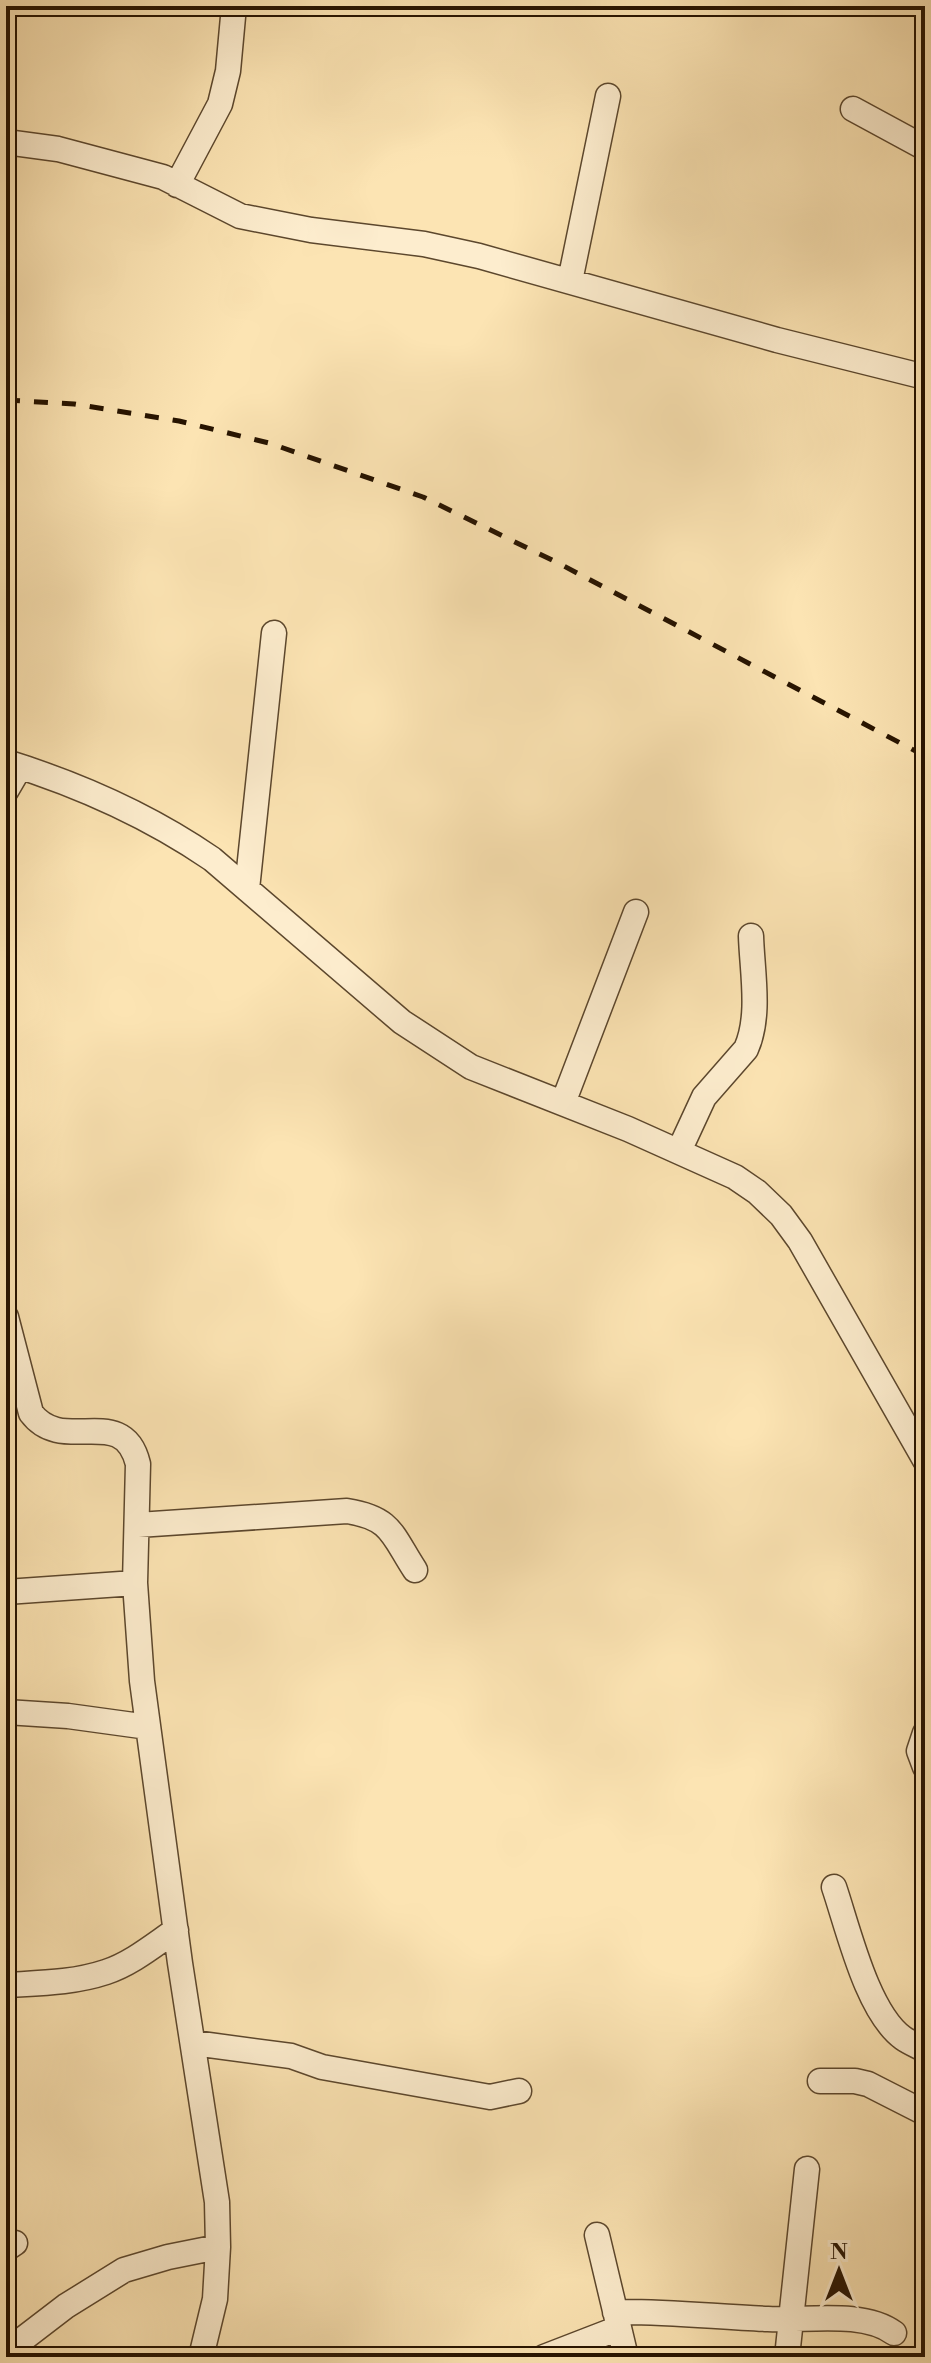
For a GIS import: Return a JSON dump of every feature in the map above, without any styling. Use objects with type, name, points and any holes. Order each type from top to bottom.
[{"type":"street","points":[[170,181],[220,104],[228,71],[234,6]]},
{"type":"street","points":[[570,281],[608,96]]},
{"type":"street","points":[[853,109],[925,148]]},
{"type":"street","points":[[6,142],[58,149],[136,169],[170,181],[240,216],[311,230],[447,249],[806,348],[925,377]]},
{"type":"street","points":[[247,889],[274,633]]},
{"type":"street","points":[[6,791],[13,764],[108,799],[152,821],[212,859],[402,1022],[432,1044],[471,1067],[679,1151],[735,1177],[757,1192],[781,1215],[800,1241],[925,1459]]},
{"type":"street","points":[[563,1103],[636,912]]},
{"type":"street","points":[[679,1151],[704,1097],[750,1041],[754,1018],[751,936]]},
{"type":"street","points":[[6,1317],[31,1413],[36,1420],[56,1431],[109,1433],[129,1441],[138,1464],[135,1583],[148,1727],[217,2202],[215,2299],[201,2357]]},
{"type":"street","points":[[138,1525],[347,1511],[384,1522],[415,1570]]},
{"type":"street","points":[[6,1592],[135,1583]]},
{"type":"street","points":[[6,1712],[68,1716],[148,1727]]},
{"type":"street","points":[[925,1733],[919,1751],[925,1767]]},
{"type":"street","points":[[834,1887],[863,1975],[884,2017],[901,2037],[925,2050]]},
{"type":"street","points":[[6,1985],[59,1982],[107,1972],[137,1957],[176,1930]]},
{"type":"street","points":[[194,2043],[291,2056],[322,2067],[490,2097],[519,2091]]},
{"type":"street","points":[[820,2081],[868,2084],[925,2113]]},
{"type":"street","points":[[787,2357],[807,2169]]},
{"type":"street","points":[[597,2235],[626,2357]]},
{"type":"street","points":[[10,2353],[66,2306],[124,2270],[218,2247]]},
{"type":"street","points":[[544,2357],[617,2320],[653,2311],[851,2320],[883,2325],[894,2333]]},
{"type":"railway","points":[[6,400],[74,404],[179,421],[269,443],[423,497],[560,564],[925,756]]}]
